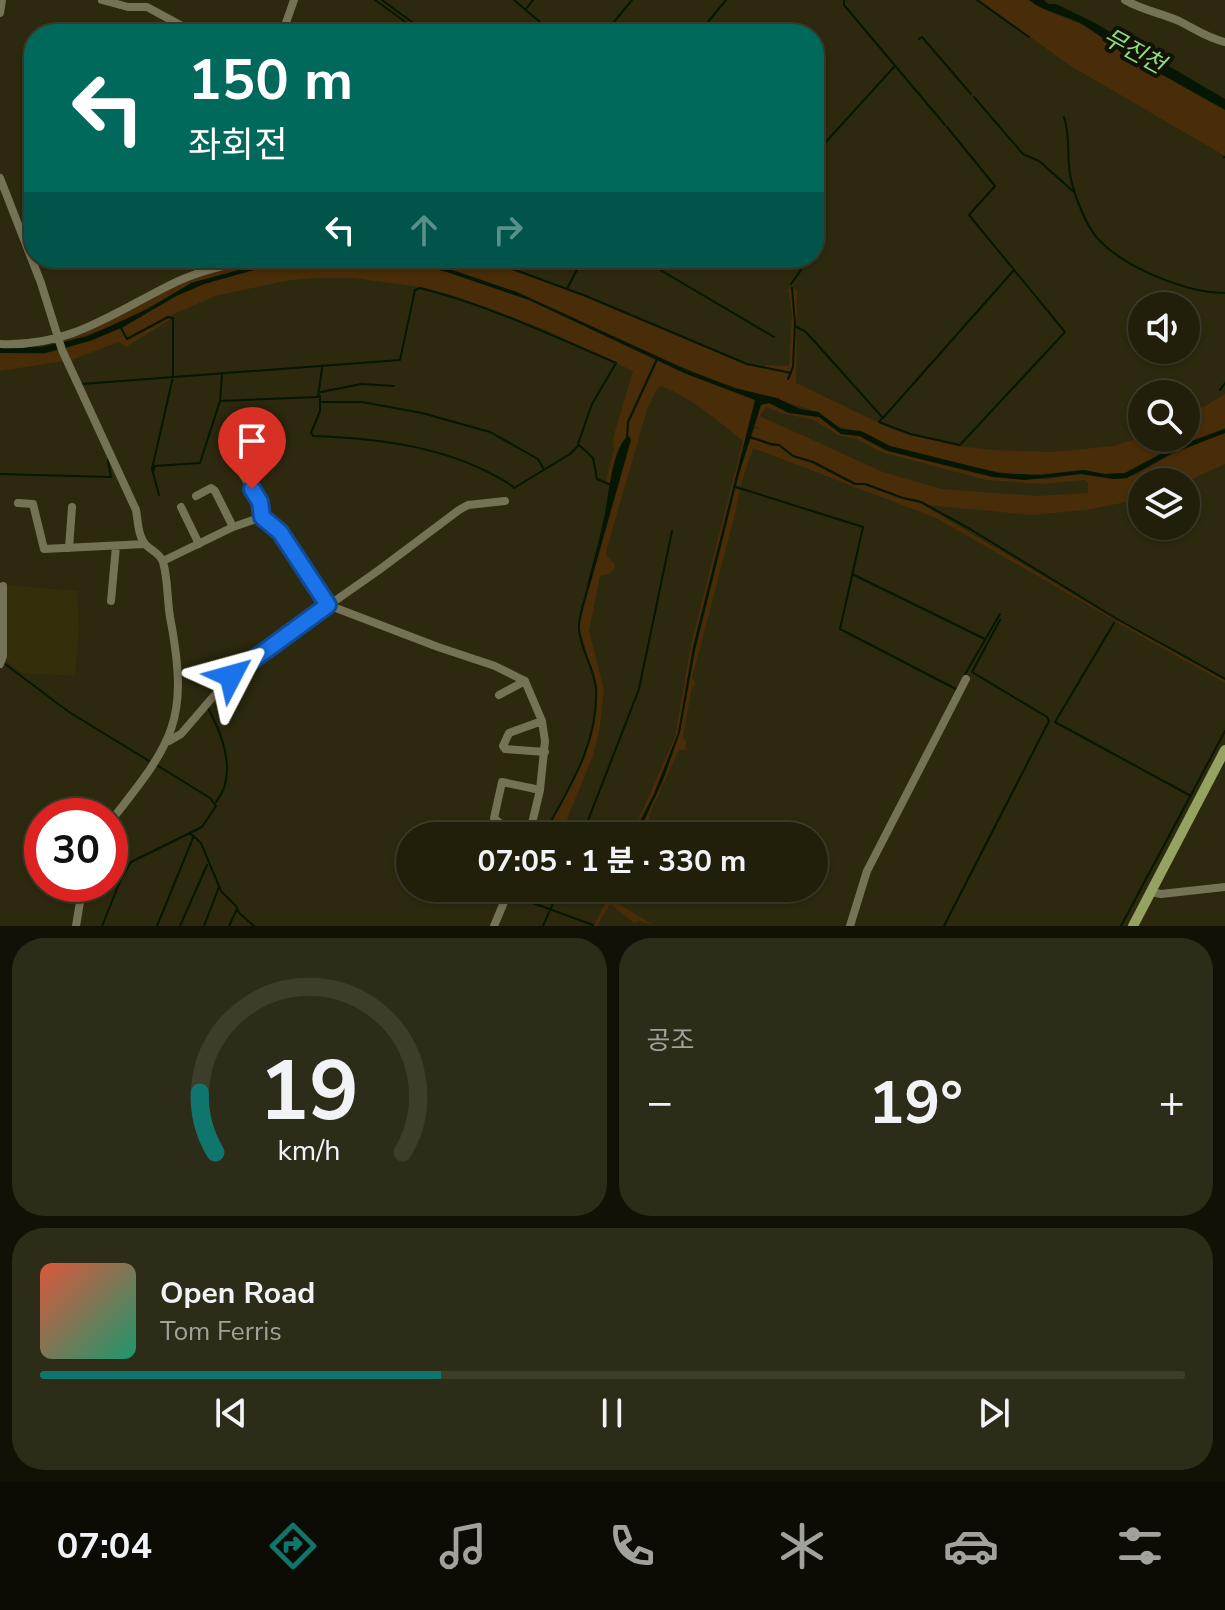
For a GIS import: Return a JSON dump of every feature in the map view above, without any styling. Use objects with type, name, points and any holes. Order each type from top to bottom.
[{"type":"main road","points":[[1133,926],[1225,750]]},
{"type":"street","points":[[0,13],[2,0]]},
{"type":"street","points":[[102,0],[128,7],[147,7],[178,24]]},
{"type":"street","points":[[286,24],[294,0]]},
{"type":"street","points":[[1125,0],[1178,21],[1208,38],[1225,42]]},
{"type":"street","points":[[0,178],[24,239]]},
{"type":"street","points":[[35,268],[60,344],[136,510],[145,544],[163,561],[178,667],[177,708],[169,741],[128,799]]},
{"type":"street","points":[[0,344],[60,344],[172,284],[215,268]]},
{"type":"street","points":[[243,475],[260,502],[262,517],[280,532],[328,605],[495,666],[525,681],[542,721],[545,752],[532,822]]},
{"type":"street","points":[[196,496],[211,488],[215,491],[233,527]]},
{"type":"street","points":[[169,741],[181,734],[240,669],[464,506],[505,501]]},
{"type":"street","points":[[18,503],[33,504],[44,549],[145,544]]},
{"type":"street","points":[[69,548],[72,507]]},
{"type":"street","points":[[181,507],[199,544]]},
{"type":"street","points":[[163,561],[233,527],[262,517]]},
{"type":"street","points":[[111,601],[116,546]]},
{"type":"street","points":[[1,663],[3,586]]},
{"type":"street","points":[[850,926],[867,871],[966,679]]},
{"type":"street","points":[[499,695],[525,681]]},
{"type":"street","points":[[542,721],[509,733],[503,746],[505,749],[545,752]]},
{"type":"street","points":[[499,822],[494,818],[502,782],[540,790]]},
{"type":"street","points":[[1151,892],[1161,894],[1225,887]]},
{"type":"street","points":[[76,926],[80,902]]},
{"type":"street","points":[[494,926],[504,902]]},
{"type":"shaded area","points":[[979,0],[1029,0],[1038,7],[1081,24],[1126,54],[1134,63],[1143,64],[1215,103],[1225,110],[1225,156],[1069,65]]},
{"type":"shaded area","points":[[201,268],[248,268],[191,284],[114,326],[62,343],[60,333]]},
{"type":"shaded area","points":[[259,268],[435,268],[529,300],[656,359],[628,422],[610,484],[606,481],[614,449],[613,438],[633,371],[548,331],[452,295],[420,287],[353,278],[315,278],[215,296],[172,315],[170,320],[126,347],[119,342],[74,359],[71,363],[64,349],[120,329],[176,296],[213,280]]},
{"type":"shaded area","points":[[445,268],[510,268],[743,363],[762,367],[789,366],[792,313],[788,289],[793,288],[797,291],[796,383],[892,429],[958,446],[994,450],[1053,452],[1113,446],[1128,441],[1128,452],[1164,452],[1134,468],[1128,468],[1125,473],[1104,474],[1084,470],[1021,476],[944,462],[837,426],[818,412],[779,400],[779,396],[775,399],[728,385],[682,367],[502,288]]},
{"type":"shaded area","points":[[60,350],[65,361],[0,371],[0,353],[42,354]]},
{"type":"shaded area","points":[[658,360],[752,398],[756,403],[693,647],[678,733],[654,794],[637,822],[675,737],[691,645],[743,441],[693,403],[661,386],[657,389],[647,410],[607,548],[606,555],[615,568],[610,574],[600,576],[589,631],[604,689],[593,756],[566,822],[551,822],[584,760],[594,726],[596,685],[579,626],[631,437],[628,436],[629,423]]},
{"type":"shaded area","points":[[1225,394],[1225,428],[1200,438],[1200,409]]},
{"type":"shaded area","points":[[769,403],[789,413],[819,417],[841,434],[859,436],[884,450],[993,477],[1047,479],[1081,474],[1128,477],[1128,502],[1086,510],[1031,515],[927,505],[866,483],[856,483],[794,455],[778,444],[752,436],[754,428],[760,429],[754,425],[760,405]],"holes":[[[766,407],[814,420],[838,435],[857,439],[881,452],[986,480],[1042,484],[1085,480],[1088,493],[1037,496],[942,489],[883,472],[760,416]]]},
{"type":"shaded area","points":[[1225,433],[1225,464],[1200,475],[1200,468],[1147,468],[1176,452],[1200,452],[1200,443]]},
{"type":"shaded area","points":[[749,439],[779,446],[793,457],[855,485],[865,485],[920,503],[1115,619],[936,518],[753,448],[740,487],[736,486]]},
{"type":"shaded area","points":[[735,489],[740,490],[692,678],[696,684],[692,687],[683,737],[685,750],[679,750],[649,815],[649,822],[644,822],[680,732],[695,651]]},
{"type":"shaded area","points":[[7,585],[77,591],[79,627],[75,676],[21,673],[7,661]]},
{"type":"shaded area","points":[[1118,620],[1225,680],[1225,683],[1116,622]]},
{"type":"shaded area","points":[[605,902],[615,902],[655,926],[639,921],[634,923],[610,904],[597,926],[594,926]]},
{"type":"water","name":"무진천","points":[[1029,0],[1056,4],[1095,23],[1225,99],[1225,110],[1143,64],[1134,63],[1082,24]]},
{"type":"water","points":[[246,268],[262,268],[204,284],[90,341],[45,353],[0,353],[0,348],[42,347],[88,336],[148,309],[191,283]]},
{"type":"water","points":[[430,268],[449,269],[517,292],[687,370],[734,388],[818,412],[841,429],[861,431],[890,446],[999,473],[1041,475],[1084,470],[1104,474],[1128,471],[1128,477],[1113,479],[1081,474],[1025,480],[993,477],[888,451],[859,436],[841,434],[819,417],[789,413],[769,403],[761,405],[738,477],[695,650],[680,732],[663,780],[644,822],[640,822],[678,733],[693,647],[755,400],[684,373],[529,300]]},
{"type":"water","points":[[1225,429],[1225,433],[1200,443],[1200,438]]},
{"type":"water","points":[[628,436],[631,440],[589,588],[587,585],[614,463]]},
{"type":"water","points":[[1164,452],[1176,452],[1145,468],[1134,468]]},
{"type":"waterway","points":[[375,0],[408,24]]},
{"type":"waterway","points":[[382,0],[414,24]]},
{"type":"waterway","points":[[514,0],[542,24]]},
{"type":"waterway","points":[[526,9],[533,0]]},
{"type":"waterway","points":[[612,24],[632,0]]},
{"type":"waterway","points":[[706,24],[726,0]]},
{"type":"waterway","points":[[844,0],[844,5],[945,125]]},
{"type":"waterway","points":[[977,0],[1029,37]]},
{"type":"waterway","points":[[919,39],[922,37],[971,94]]},
{"type":"waterway","points":[[824,144],[894,67]]},
{"type":"waterway","points":[[974,97],[1023,154],[1039,161],[1074,192]]},
{"type":"waterway","points":[[1064,117],[1073,186],[1095,236],[1125,261],[1158,277],[1193,289],[1225,293]]},
{"type":"waterway","points":[[882,418],[879,422],[910,434],[960,445],[1065,332],[969,215],[995,186],[947,127]]},
{"type":"waterway","points":[[510,268],[586,296],[747,364],[791,373]]},
{"type":"waterway","points":[[567,289],[578,268]]},
{"type":"waterway","points":[[657,268],[774,337]]},
{"type":"waterway","points":[[791,284],[801,270],[799,268]]},
{"type":"waterway","points":[[795,326],[806,332],[883,418],[1014,270]]},
{"type":"waterway","points":[[82,384],[400,360],[415,290],[420,288],[495,312],[616,363],[592,404],[578,444],[593,458],[597,479],[609,484]]},
{"type":"waterway","points":[[788,379],[793,367],[795,323],[792,288]]},
{"type":"waterway","points":[[120,326],[127,339],[168,317],[173,318],[173,377],[152,469],[159,495]]},
{"type":"waterway","points":[[627,438],[628,422],[657,359]]},
{"type":"waterway","points":[[220,401],[318,397],[322,368]]},
{"type":"waterway","points":[[154,470],[154,466],[200,463],[220,401],[222,375]]},
{"type":"waterway","points":[[1220,390],[1225,383]]},
{"type":"waterway","points":[[321,392],[361,384],[394,386]]},
{"type":"waterway","points":[[320,396],[320,411],[311,433],[313,436],[380,441],[424,449],[467,463],[514,488],[578,446]]},
{"type":"waterway","points":[[322,402],[362,402],[422,413],[490,432],[538,459],[543,468]]},
{"type":"waterway","points":[[748,437],[779,445],[793,456],[813,462],[855,484],[865,484],[921,502],[1117,619],[1225,679]]},
{"type":"waterway","points":[[0,474],[111,477],[108,460]]},
{"type":"waterway","points":[[736,487],[863,527],[840,629],[956,689]]},
{"type":"waterway","points":[[587,822],[639,689],[672,531]]},
{"type":"waterway","points":[[852,574],[985,639]]},
{"type":"waterway","points":[[551,822],[580,765],[596,709],[593,673],[579,629],[588,587]]},
{"type":"waterway","points":[[964,676],[1000,614]]},
{"type":"waterway","points":[[944,926],[1049,721],[972,672],[1000,620]]},
{"type":"waterway","points":[[1114,623],[1055,722],[1191,796]]},
{"type":"waterway","points":[[5,664],[69,712],[149,761]]},
{"type":"waterway","points":[[208,708],[226,755],[226,780],[216,802]]},
{"type":"waterway","points":[[1121,926],[1225,731]]},
{"type":"waterway","points":[[102,926],[131,862],[202,827],[216,806],[210,798],[155,764]]},
{"type":"waterway","points":[[190,833],[201,843],[221,891],[254,926]]},
{"type":"waterway","points":[[157,926],[193,838]]},
{"type":"waterway","points":[[180,926],[207,865]]},
{"type":"waterway","points":[[204,926],[219,887]]},
{"type":"waterway","points":[[530,902],[593,925]]},
{"type":"waterway","points":[[543,926],[554,902]]},
{"type":"waterway","points":[[229,926],[237,909]]},
{"type":"route","points":[[231,676],[328,605],[280,532],[262,517],[260,502],[252,489]]}]
